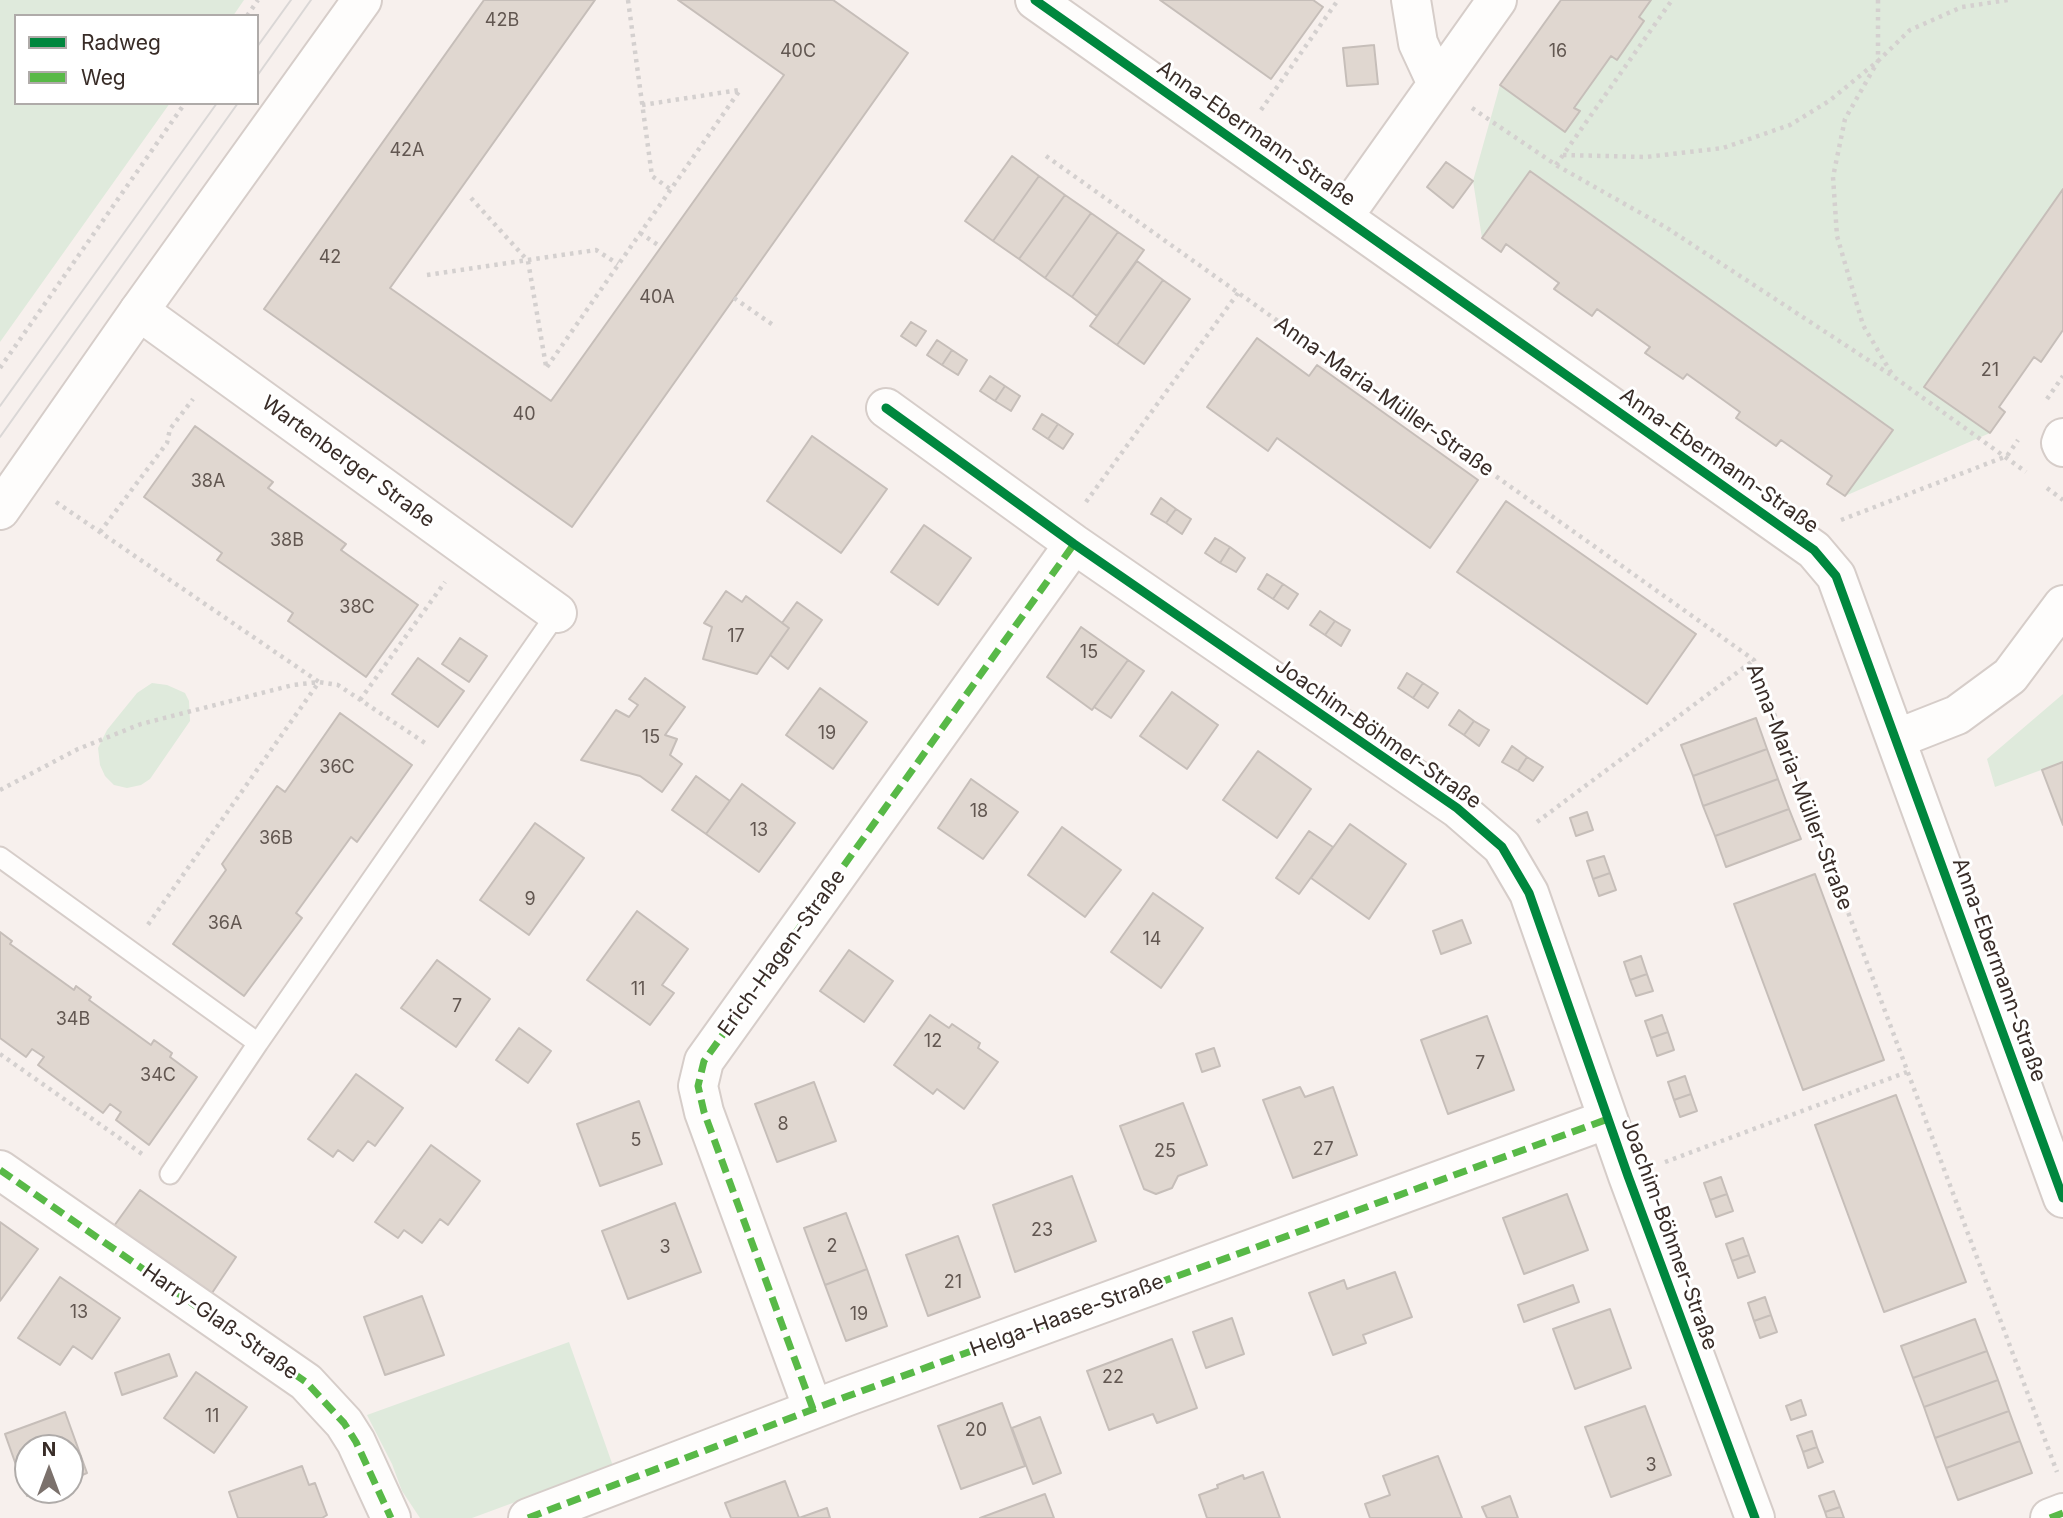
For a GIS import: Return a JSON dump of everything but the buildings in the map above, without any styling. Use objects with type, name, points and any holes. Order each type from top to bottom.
[{"type":"street","points":[[0,510],[139,310],[362,0]]},
{"type":"street","name":"Anna-Ebermann-Straße","points":[[1035,0],[1814,550],[1836,576],[2063,1198]]},
{"type":"street","points":[[1411,0],[1418,44],[1437,84]]},
{"type":"street","name":"Anna-Ebermann-Straße","points":[[1343,217],[1496,0]]},
{"type":"street","name":"Wartenberger Straße","points":[[139,310],[557,613]]},
{"type":"street","name":"Joachim-Böhmer-Straße","points":[[886,408],[1068,539],[1457,808],[1502,848],[1528,893],[1628,1176],[1755,1518]]},
{"type":"street","points":[[2063,438],[2063,447]]},
{"type":"street","name":"Erich-Hagen-Straße","points":[[813,1409],[704,1112],[698,1086],[704,1061],[1068,539]]},
{"type":"street","points":[[1896,739],[1957,715],[2010,676],[2063,605]]},
{"type":"street","name":"Helga-Haase-Straße","points":[[528,1518],[813,1409],[1608,1119]]},
{"type":"street","name":"Harry-Glaß-Straße","points":[[0,1170],[306,1382],[344,1423],[356,1442],[391,1518]]},
{"type":"street","points":[[2050,1518],[2063,1513]]},
{"type":"lane","points":[[170,1174],[557,613]]},
{"type":"lane","points":[[0,857],[258,1043]]},
{"type":"path","points":[[628,0],[652,176],[670,189]]},
{"type":"path","points":[[1256,116],[1338,0]]},
{"type":"path","points":[[1556,164],[1672,0]]},
{"type":"path","points":[[1878,0],[1878,61],[1845,119],[1833,177],[1837,236],[1863,325],[1894,377]]},
{"type":"path","points":[[1563,155],[1646,157],[1723,148],[1790,125],[1829,102],[1878,61],[1909,30],[1962,7],[2008,0]]},
{"type":"path","points":[[1437,84],[1556,164],[1667,228],[1894,377],[2007,457],[1829,525]]},
{"type":"path","points":[[471,198],[528,261],[547,367],[740,90],[642,105]]},
{"type":"path","points":[[0,368],[184,105]]},
{"type":"path","points":[[640,233],[661,247]]},
{"type":"path","points":[[427,275],[596,250],[618,264]]},
{"type":"path","points":[[1068,539],[1238,293]]},
{"type":"path","points":[[734,298],[776,327]]},
{"type":"path","points":[[100,532],[167,443],[170,429],[218,367]]},
{"type":"path","points":[[52,499],[319,682]]},
{"type":"path","points":[[360,700],[468,550]]},
{"type":"path","points":[[1502,848],[1754,660]]},
{"type":"path","points":[[129,951],[319,682]]},
{"type":"path","points":[[0,790],[78,749],[141,724],[293,685],[319,682],[338,685],[455,762]]},
{"type":"path","points":[[0,1054],[170,1174]]},
{"type":"path","points":[[1628,1176],[1907,1072]]},
{"type":"green space","points":[[0,0],[244,0],[234,14],[14,14],[14,105],[169,105],[0,342]]},
{"type":"green space","points":[[1651,0],[2063,0],[2063,189],[1924,387],[1990,433],[1845,496],[1893,430],[1531,171],[1482,238],[1473,181],[1500,85],[1565,131],[1579,111],[1574,108],[1611,56],[1617,59],[1644,22],[1639,17]]},
{"type":"green space","points":[[152,683],[167,685],[185,693],[189,701],[190,721],[150,779],[141,785],[127,788],[114,785],[105,776],[100,765],[98,748],[107,730],[137,693]]},
{"type":"green space","points":[[2063,694],[2063,762],[1995,787],[1987,759]]},
{"type":"green space","points":[[569,1342],[613,1466],[472,1518],[420,1518],[402,1491],[392,1464],[367,1415]]},
{"type":"tram line","points":[[259,44],[291,0]]},
{"type":"tram line","points":[[259,73],[311,0]]},
{"type":"tram line","points":[[0,406],[216,105]]},
{"type":"tram line","points":[[0,437],[237,105]]},
{"type":"marked path","points":[[813,1409],[704,1112],[698,1086],[704,1061],[1074,544]]},
{"type":"marked path","points":[[528,1518],[848,1396],[1608,1119]]},
{"type":"marked path","points":[[0,1170],[306,1382],[344,1423],[356,1442],[391,1518]]},
{"type":"marked path","points":[[2050,1518],[2063,1513]]},
{"type":"cycle path","points":[[1035,0],[1814,550],[1836,576],[2063,1198]]},
{"type":"cycle path","points":[[886,408],[1074,544],[1457,808],[1502,847],[1529,893],[1628,1176],[1755,1518]]}]
